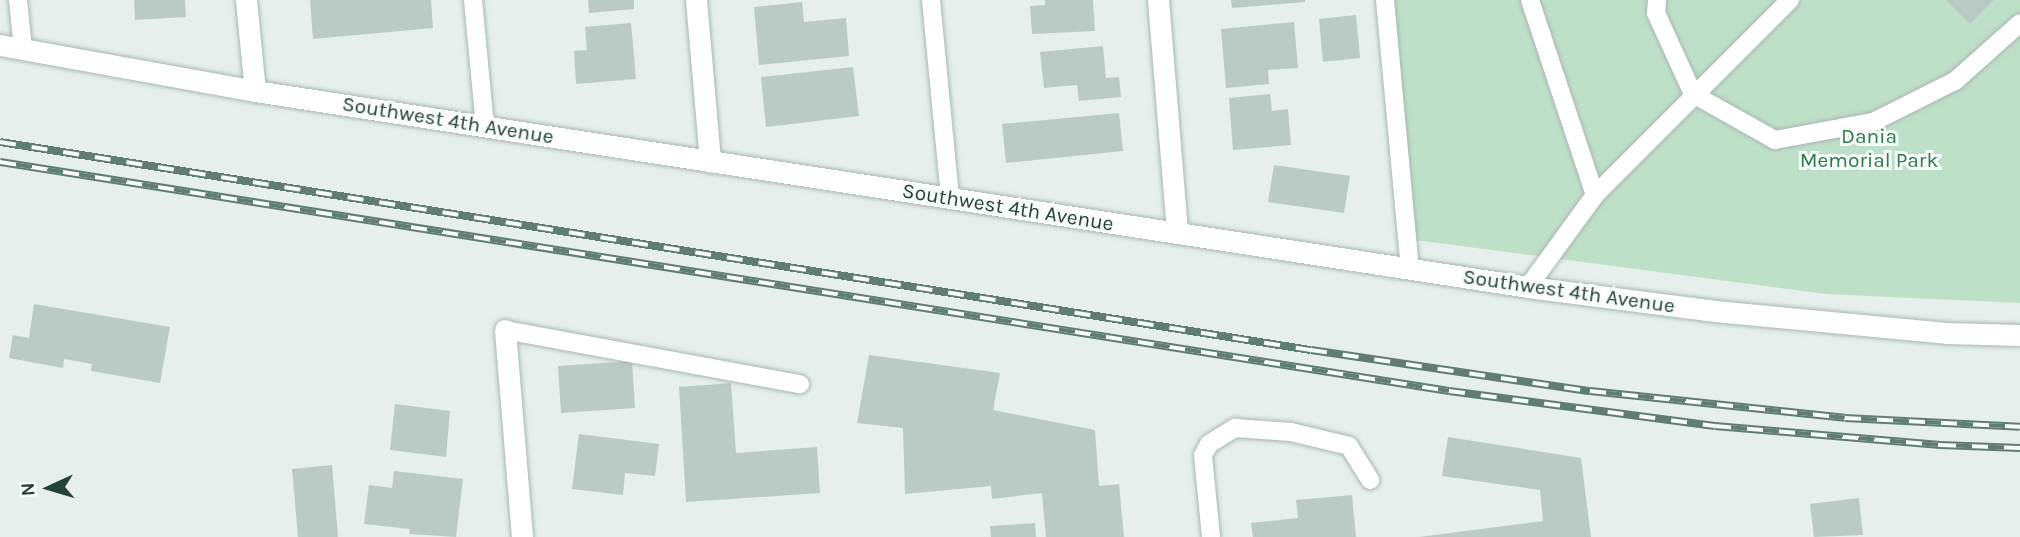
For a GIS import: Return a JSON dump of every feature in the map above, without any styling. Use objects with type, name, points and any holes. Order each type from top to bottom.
[{"type":"street","points":[[246,0],[255,90]]},
{"type":"street","points":[[696,0],[710,161]]},
{"type":"street","points":[[1158,0],[1177,233]]},
{"type":"street","name":"Southwest 4th Avenue","points":[[0,45],[255,90],[1528,287],[1728,312],[1946,333],[2020,335]]},
{"type":"street","points":[[505,330],[522,537]]},
{"type":"lane","points":[[18,0],[23,49]]},
{"type":"lane","points":[[473,0],[485,126]]},
{"type":"lane","points":[[931,0],[950,198]]},
{"type":"lane","points":[[1385,0],[1410,269]]},
{"type":"lane","points":[[1530,0],[1595,195]]},
{"type":"lane","points":[[1657,0],[1656,13],[1693,94],[1774,140],[1873,122],[1955,81],[2020,23]]},
{"type":"lane","points":[[1528,287],[1595,195],[1693,94],[1790,0]]},
{"type":"lane","points":[[505,330],[800,384]]},
{"type":"lane","points":[[1211,537],[1203,455],[1209,443],[1235,428],[1291,432],[1349,446],[1370,480]]},
{"type":"green space","name":"Dania Memorial Park","points":[[1392,0],[2020,0],[2020,303],[1826,294],[1415,240]]},
{"type":"building","points":[[134,0],[185,0],[186,17],[135,20]]},
{"type":"building","points":[[310,0],[431,0],[433,28],[313,39]]},
{"type":"building","points":[[588,0],[634,0],[634,9],[589,13]]},
{"type":"building","points":[[1045,0],[1093,0],[1095,31],[1032,34],[1030,6],[1045,5]]},
{"type":"building","points":[[1231,0],[1305,0],[1305,2],[1232,8]]},
{"type":"building","points":[[1946,0],[1994,0],[1970,24]]},
{"type":"building","points":[[802,2],[804,22],[846,18],[849,56],[759,65],[754,7]]},
{"type":"building","points":[[1356,15],[1360,58],[1323,62],[1319,19]]},
{"type":"building","points":[[1294,22],[1298,68],[1268,70],[1269,84],[1226,88],[1221,29]]},
{"type":"building","points":[[631,23],[636,79],[576,84],[574,51],[587,50],[585,27]]},
{"type":"building","points":[[1103,46],[1106,78],[1119,77],[1121,97],[1079,101],[1077,85],[1044,88],[1040,52]]},
{"type":"building","points":[[853,67],[859,116],[766,127],[761,77]]},
{"type":"building","points":[[1270,94],[1272,111],[1288,109],[1291,145],[1233,150],[1229,98]]},
{"type":"building","points":[[1119,113],[1123,151],[1006,163],[1002,124]]},
{"type":"building","points":[[1274,165],[1350,176],[1344,213],[1268,202]]},
{"type":"building","points":[[34,304],[170,327],[160,383],[91,371],[92,364],[64,359],[63,368],[9,358],[13,335],[29,338]]},
{"type":"building","points":[[869,355],[1000,373],[993,410],[1095,430],[1099,486],[1119,484],[1124,537],[1046,537],[1042,493],[992,499],[991,486],[905,494],[903,428],[857,423]]},
{"type":"building","points":[[632,361],[635,408],[561,413],[558,366]]},
{"type":"building","points":[[731,383],[736,453],[817,447],[820,493],[686,502],[679,387]]},
{"type":"building","points":[[395,404],[450,411],[446,457],[390,450]]},
{"type":"building","points":[[579,434],[659,444],[655,476],[625,473],[623,495],[572,489]]},
{"type":"building","points":[[1448,437],[1581,458],[1591,537],[1419,537],[1543,521],[1540,490],[1442,476]]},
{"type":"building","points":[[332,465],[338,537],[298,537],[292,469]]},
{"type":"building","points":[[394,471],[463,479],[456,537],[409,534],[410,529],[364,524],[369,485],[392,488]]},
{"type":"building","points":[[1352,495],[1356,537],[1253,537],[1251,523],[1298,518],[1296,500]]},
{"type":"building","points":[[1859,498],[1863,535],[1814,537],[1810,504]]},
{"type":"building","points":[[1035,523],[1036,537],[991,537],[990,526]]},
{"type":"railway","points":[[0,142],[1311,350],[1590,391],[1845,418],[2020,427]]},
{"type":"railway","points":[[0,162],[1449,391],[1715,426],[1940,445],[2020,448]]}]
